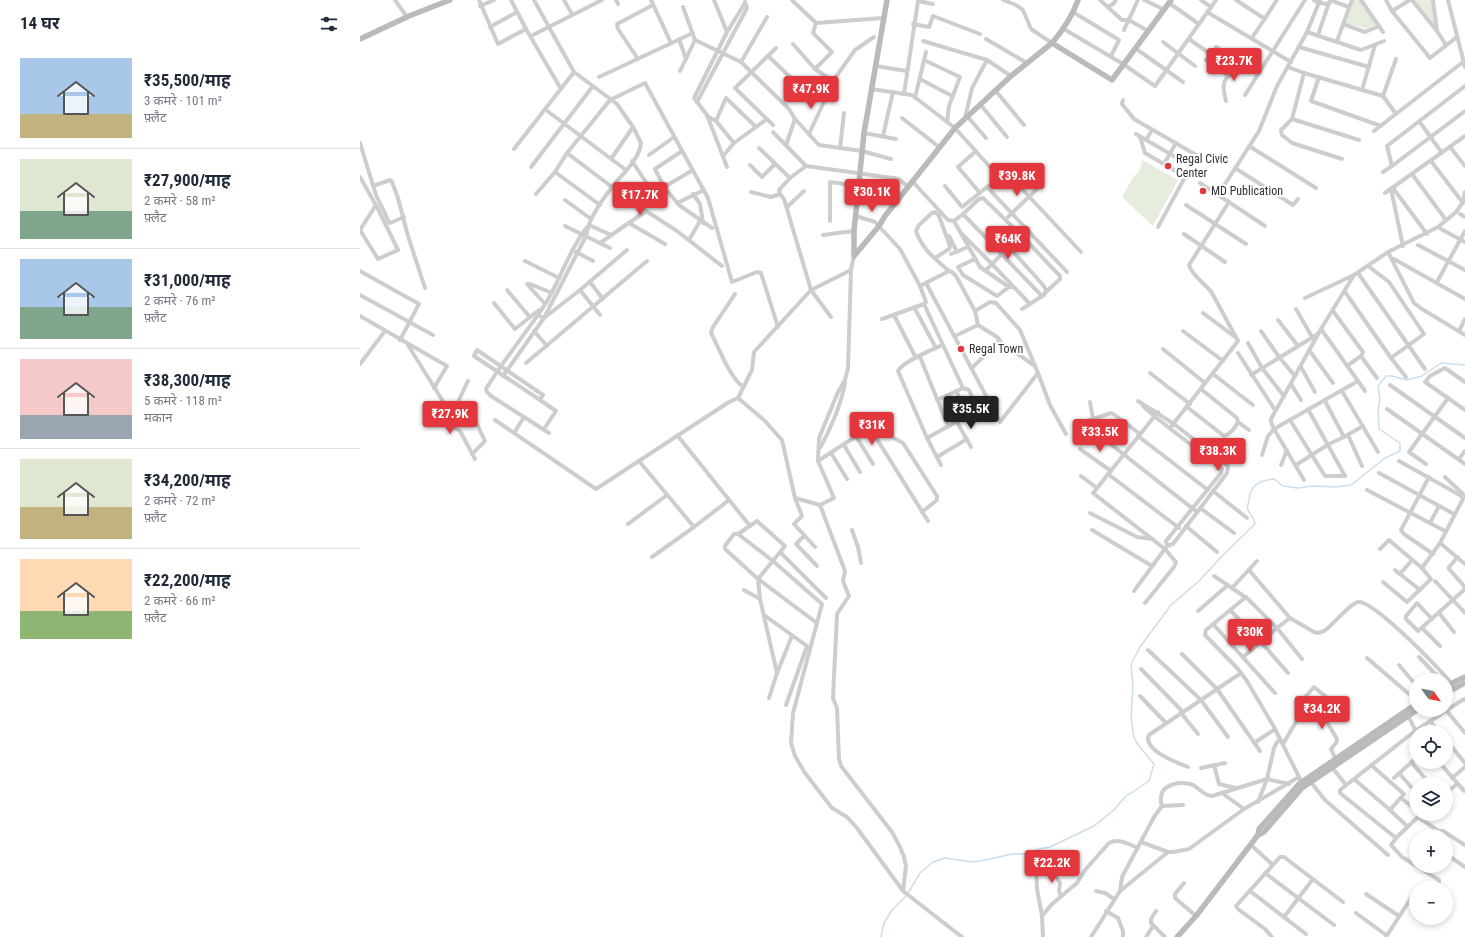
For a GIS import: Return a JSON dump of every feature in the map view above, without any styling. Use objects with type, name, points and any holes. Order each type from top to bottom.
[{"type":"street","points":[[395,0],[407,17]]},
{"type":"street","points":[[360,39],[407,17],[450,0]]},
{"type":"street","points":[[478,0],[498,44],[526,29]]},
{"type":"street","points":[[480,6],[494,0]]},
{"type":"street","points":[[511,0],[561,89]]},
{"type":"street","points":[[503,376],[544,318],[577,253],[591,220],[612,187],[638,153],[641,143],[633,127],[617,104],[574,72],[534,0]]},
{"type":"street","points":[[564,0],[572,14]]},
{"type":"street","points":[[531,36],[593,2],[602,0]]},
{"type":"street","points":[[651,0],[670,43]]},
{"type":"street","points":[[714,0],[727,32]]},
{"type":"street","points":[[792,0],[816,24]]},
{"type":"street","points":[[819,448],[831,424],[843,394],[848,368],[851,270],[854,256],[854,231],[862,151],[871,89],[887,0]]},
{"type":"street","points":[[1003,0],[1016,5],[1022,10],[1031,28],[1052,43],[1112,80],[1167,4]]},
{"type":"street","points":[[854,256],[879,226],[907,186],[955,128],[995,90],[1052,43],[1064,29],[1078,0]]},
{"type":"street","points":[[1100,0],[1122,20],[1130,20],[1148,31]]},
{"type":"street","points":[[1108,7],[1116,0]]},
{"type":"street","points":[[1124,30],[1130,20],[1138,0]]},
{"type":"street","points":[[1144,0],[1167,4],[1198,24]]},
{"type":"street","points":[[1201,0],[1211,7]]},
{"type":"street","points":[[1064,29],[1111,56],[1155,86],[1216,0]]},
{"type":"street","points":[[1236,0],[1265,19]]},
{"type":"street","points":[[1252,38],[1276,0]]},
{"type":"street","points":[[1245,95],[1305,0]]},
{"type":"street","points":[[1314,0],[1330,1],[1349,7]]},
{"type":"street","points":[[1337,41],[1352,0]]},
{"type":"street","points":[[1361,0],[1383,32]]},
{"type":"street","points":[[1386,0],[1392,12],[1430,58],[1457,37]]},
{"type":"street","points":[[1392,12],[1411,0],[1437,31],[1446,45]]},
{"type":"street","points":[[1433,0],[1437,31]]},
{"type":"street","points":[[1448,0],[1465,67]]},
{"type":"street","points":[[720,52],[727,32],[744,1]]},
{"type":"street","points":[[727,167],[707,115],[694,98],[746,8],[744,1]]},
{"type":"street","points":[[904,94],[913,24],[918,1],[933,4]]},
{"type":"street","points":[[1218,195],[1259,131],[1276,86],[1307,32],[1320,1]]},
{"type":"street","points":[[1318,35],[1330,1]]},
{"type":"street","points":[[638,59],[618,29],[617,24],[653,5]]},
{"type":"street","points":[[680,71],[695,40],[683,7]]},
{"type":"street","points":[[490,27],[517,12]]},
{"type":"street","points":[[1073,12],[1119,40],[1111,56]]},
{"type":"street","points":[[1208,12],[1291,62]]},
{"type":"street","points":[[913,24],[929,27],[932,16],[980,34]]},
{"type":"street","points":[[741,62],[767,17]]},
{"type":"street","points":[[816,24],[883,18]]},
{"type":"street","points":[[815,69],[832,52],[812,33],[816,24]]},
{"type":"street","points":[[1343,24],[1365,32],[1379,26]]},
{"type":"street","points":[[1307,32],[1361,50],[1384,41]]},
{"type":"street","points":[[599,77],[693,33]]},
{"type":"street","points":[[793,44],[815,69],[833,81],[855,50],[874,37]]},
{"type":"street","points":[[1189,38],[1209,53]]},
{"type":"street","points":[[679,39],[686,59]]},
{"type":"street","points":[[986,39],[1026,64]]},
{"type":"street","points":[[695,40],[741,62],[789,109],[795,119],[819,145],[862,151],[891,159]]},
{"type":"street","points":[[924,41],[987,60],[1011,76]]},
{"type":"street","points":[[1163,42],[1195,66]]},
{"type":"street","points":[[1362,90],[1375,45]]},
{"type":"street","points":[[1299,47],[1368,67]]},
{"type":"street","points":[[773,125],[735,88],[776,48]]},
{"type":"street","points":[[1135,48],[1183,82]]},
{"type":"street","points":[[1216,48],[1259,74]]},
{"type":"street","points":[[915,98],[926,52]]},
{"type":"street","points":[[768,56],[804,90]]},
{"type":"street","points":[[1383,96],[1396,59]]},
{"type":"street","points":[[924,60],[960,77],[948,108],[947,122]]},
{"type":"street","points":[[966,117],[972,88],[987,60]]},
{"type":"street","points":[[1206,60],[1229,76]]},
{"type":"street","points":[[1374,131],[1463,62]]},
{"type":"street","points":[[1226,101],[1223,86],[1239,63]]},
{"type":"street","points":[[876,66],[907,71]]},
{"type":"street","points":[[1288,67],[1383,96],[1396,114]]},
{"type":"street","points":[[514,149],[546,110],[574,72]]},
{"type":"street","points":[[1304,73],[1292,119],[1281,130],[1282,135],[1292,143],[1342,159]]},
{"type":"street","points":[[1319,77],[1312,101],[1381,126]]},
{"type":"street","points":[[920,79],[952,96]]},
{"type":"street","points":[[536,194],[555,172],[567,153],[610,100],[645,83],[708,198],[732,282],[757,272],[761,273],[778,327]]},
{"type":"street","points":[[531,167],[565,124],[592,86]]},
{"type":"street","points":[[1392,166],[1387,146],[1465,86]]},
{"type":"street","points":[[871,89],[912,95],[955,128],[998,177]]},
{"type":"street","points":[[995,90],[1024,125]]},
{"type":"street","points":[[883,136],[893,92]]},
{"type":"street","points":[[809,134],[828,93]]},
{"type":"street","points":[[716,121],[726,98],[756,127]]},
{"type":"street","points":[[1123,100],[1122,104],[1131,116],[1152,130],[1198,156],[1158,227]]},
{"type":"street","points":[[980,104],[1007,137]]},
{"type":"street","points":[[546,110],[626,170]]},
{"type":"street","points":[[1383,172],[1465,111]]},
{"type":"street","points":[[840,148],[844,113]]},
{"type":"street","points":[[707,115],[716,121],[734,143]]},
{"type":"street","points":[[966,117],[986,138]]},
{"type":"street","points":[[902,118],[939,147]]},
{"type":"street","points":[[722,156],[734,143],[767,119]]},
{"type":"street","points":[[786,145],[795,119]]},
{"type":"street","points":[[1292,119],[1359,140]]},
{"type":"street","points":[[1419,122],[1442,153]]},
{"type":"street","points":[[611,159],[633,127]]},
{"type":"street","points":[[1146,140],[1152,130]]},
{"type":"street","points":[[773,132],[806,166],[896,178],[907,186]]},
{"type":"street","points":[[864,133],[896,139]]},
{"type":"street","points":[[1136,134],[1192,166]]},
{"type":"street","points":[[1385,193],[1465,136]]},
{"type":"street","points":[[649,155],[674,137]]},
{"type":"street","points":[[1140,137],[1145,154],[1186,177]]},
{"type":"street","points":[[360,143],[373,186],[389,222],[390,223],[404,217]]},
{"type":"street","points":[[1164,164],[1176,143]]},
{"type":"street","points":[[1249,146],[1316,188]]},
{"type":"street","points":[[1450,147],[1465,166]]},
{"type":"street","points":[[758,148],[790,178]]},
{"type":"street","points":[[682,151],[655,169],[664,187],[677,203],[701,222],[712,228]]},
{"type":"street","points":[[976,152],[958,167],[980,193]]},
{"type":"street","points":[[567,153],[722,266]]},
{"type":"street","points":[[632,161],[653,193]]},
{"type":"street","points":[[1431,161],[1463,203]]},
{"type":"street","points":[[750,164],[762,177],[775,164]]},
{"type":"street","points":[[806,166],[790,178],[779,190],[787,207],[811,290],[831,317]]},
{"type":"street","points":[[1235,168],[1293,205],[1298,199]]},
{"type":"street","points":[[664,187],[693,170]]},
{"type":"street","points":[[555,172],[600,205]]},
{"type":"street","points":[[945,186],[962,207],[1006,172],[1081,252]]},
{"type":"street","points":[[1412,174],[1446,220]]},
{"type":"street","points":[[360,177],[376,205],[398,250],[378,259],[360,230],[376,205]]},
{"type":"street","points":[[373,186],[392,181],[404,217],[408,238],[425,288]]},
{"type":"street","points":[[912,181],[948,220],[954,221],[983,198],[1060,276],[1060,280],[1044,294],[1022,309]]},
{"type":"street","points":[[830,220],[830,182],[859,186]]},
{"type":"street","points":[[1200,183],[1265,226]]},
{"type":"street","points":[[987,187],[1067,272]]},
{"type":"street","points":[[1392,188],[1427,234]]},
{"type":"street","points":[[1392,188],[1403,246]]},
{"type":"street","points":[[1008,217],[1037,189]]},
{"type":"street","points":[[677,203],[704,190]]},
{"type":"street","points":[[787,207],[804,191]]},
{"type":"street","points":[[752,192],[771,198],[780,194]]},
{"type":"street","points":[[1305,298],[1356,274],[1388,252],[1427,234],[1438,227],[1456,212],[1463,203],[1465,192]]},
{"type":"street","points":[[688,240],[701,222],[700,204],[693,194]]},
{"type":"street","points":[[565,200],[591,220]]},
{"type":"street","points":[[1170,428],[1238,341],[1207,286],[1194,274],[1190,268],[1190,263],[1229,202]]},
{"type":"street","points":[[1186,205],[1246,244]]},
{"type":"street","points":[[600,243],[646,211]]},
{"type":"street","points":[[935,258],[949,249],[950,246],[939,216],[935,212],[919,224],[916,231],[921,245],[935,258],[949,271],[956,276],[975,311],[978,325],[997,337],[999,341],[1035,367]]},
{"type":"street","points":[[963,214],[1044,294]]},
{"type":"street","points":[[1460,214],[1465,217]]},
{"type":"street","points":[[856,216],[875,222],[900,249],[920,286],[926,302],[924,304],[963,388]]},
{"type":"street","points":[[948,220],[944,227],[957,252]]},
{"type":"street","points":[[954,221],[980,267],[1011,287],[1030,304]]},
{"type":"street","points":[[628,224],[665,244]]},
{"type":"street","points":[[565,226],[610,248]]},
{"type":"street","points":[[588,226],[611,235]]},
{"type":"street","points":[[1441,229],[1463,241]]},
{"type":"street","points":[[823,235],[854,231]]},
{"type":"street","points":[[1437,282],[1463,241],[1465,231]]},
{"type":"street","points":[[961,233],[992,264],[1011,287]]},
{"type":"street","points":[[1184,234],[1225,262]]},
{"type":"street","points":[[550,433],[487,392],[486,389],[552,293],[572,250],[584,235]]},
{"type":"street","points":[[986,270],[1021,235]]},
{"type":"street","points":[[1418,245],[1465,270]]},
{"type":"street","points":[[952,254],[968,247]]},
{"type":"street","points":[[1009,247],[1043,285],[1046,290],[1044,294]]},
{"type":"street","points":[[572,250],[593,261]]},
{"type":"street","points":[[544,318],[590,282],[627,250]]},
{"type":"street","points":[[1388,252],[1414,303],[1465,335]]},
{"type":"street","points":[[975,259],[958,267],[963,275],[997,296],[1011,287]]},
{"type":"street","points":[[526,363],[647,260]]},
{"type":"street","points":[[1394,260],[1437,282],[1465,299]]},
{"type":"street","points":[[525,261],[559,276],[565,277]]},
{"type":"street","points":[[1368,266],[1388,282],[1424,334],[1391,358]]},
{"type":"street","points":[[495,420],[596,490],[677,435],[729,402],[738,398],[743,387],[746,385],[752,370],[754,352],[811,290],[851,270]]},
{"type":"street","points":[[360,271],[419,304],[400,340]]},
{"type":"street","points":[[920,286],[949,271]]},
{"type":"street","points":[[1304,480],[1271,422],[1275,410],[1296,376],[1318,334],[1356,274]]},
{"type":"street","points":[[1356,274],[1425,369]]},
{"type":"street","points":[[590,282],[603,298]]},
{"type":"street","points":[[926,283],[1000,422],[1038,373]]},
{"type":"street","points":[[545,304],[528,284],[552,293]]},
{"type":"street","points":[[507,290],[529,316]]},
{"type":"street","points":[[580,290],[600,315]]},
{"type":"street","points":[[1345,292],[1406,377]]},
{"type":"street","points":[[735,294],[713,327],[711,333],[730,370],[738,383],[743,387]]},
{"type":"street","points":[[360,295],[433,335]]},
{"type":"street","points":[[975,311],[990,302],[996,303],[1020,330],[1050,405],[1066,434]]},
{"type":"street","points":[[494,303],[515,329],[529,316],[542,308]]},
{"type":"street","points":[[882,319],[924,304]]},
{"type":"street","points":[[914,308],[936,348]]},
{"type":"street","points":[[1296,309],[1312,337]]},
{"type":"street","points":[[1333,311],[1362,350],[1363,354],[1347,366]]},
{"type":"street","points":[[1202,313],[1236,337]]},
{"type":"street","points":[[537,315],[544,318]]},
{"type":"street","points":[[894,315],[918,357],[948,426]]},
{"type":"street","points":[[360,316],[447,366],[434,388]]},
{"type":"street","points":[[1459,331],[1465,319]]},
{"type":"street","points":[[1278,320],[1298,346]]},
{"type":"street","points":[[955,336],[978,325]]},
{"type":"street","points":[[1321,329],[1366,391]]},
{"type":"street","points":[[360,364],[385,331]]},
{"type":"street","points":[[534,331],[547,346]]},
{"type":"street","points":[[1183,331],[1223,361]]},
{"type":"street","points":[[1261,331],[1296,376]]},
{"type":"street","points":[[1251,375],[1318,334]]},
{"type":"street","points":[[972,368],[999,341]]},
{"type":"street","points":[[1248,343],[1262,368],[1284,396]]},
{"type":"street","points":[[407,344],[449,411]]},
{"type":"street","points":[[941,465],[927,438],[898,373],[900,368],[942,345]]},
{"type":"street","points":[[1163,349],[1206,383]]},
{"type":"street","points":[[540,400],[543,395],[477,350],[474,356],[503,376],[540,400],[556,410],[544,429]]},
{"type":"street","points":[[1309,350],[1333,382]]},
{"type":"street","points":[[1238,353],[1275,410]]},
{"type":"street","points":[[1361,356],[1378,378]]},
{"type":"street","points":[[1301,367],[1315,392]]},
{"type":"street","points":[[1465,382],[1445,368],[1430,376],[1425,382],[1465,410]]},
{"type":"street","points":[[1150,373],[1224,436],[1229,434],[1238,422]]},
{"type":"street","points":[[1213,374],[1253,405]]},
{"type":"street","points":[[795,498],[820,505],[834,498],[818,461],[819,438],[838,392],[845,380]]},
{"type":"street","points":[[468,381],[456,406],[449,411],[445,419],[446,423],[460,431],[475,459]]},
{"type":"street","points":[[1262,455],[1268,436],[1274,429],[1358,381]]},
{"type":"street","points":[[1291,384],[1301,400]]},
{"type":"street","points":[[1390,385],[1465,438]]},
{"type":"street","points":[[927,438],[978,410],[969,390],[963,388],[937,400]]},
{"type":"street","points":[[1201,389],[1238,418],[1238,422],[1249,430]]},
{"type":"street","points":[[956,391],[969,415]]},
{"type":"street","points":[[1342,391],[1378,452]]},
{"type":"street","points":[[738,398],[764,420],[782,440],[795,498],[802,516],[794,524],[816,547]]},
{"type":"street","points":[[1426,464],[1409,452],[1448,398]]},
{"type":"street","points":[[1134,591],[1166,547],[1173,544],[1182,530],[1227,473],[1228,469],[1228,466],[1174,424],[1158,412],[1138,401],[1154,416],[1222,469],[1228,469]]},
{"type":"street","points":[[1325,401],[1362,466]]},
{"type":"street","points":[[1090,402],[1093,419]]},
{"type":"street","points":[[456,406],[473,416],[486,441],[472,454]]},
{"type":"street","points":[[1290,420],[1325,476],[1345,476],[1308,409]]},
{"type":"street","points":[[1387,409],[1465,464]]},
{"type":"street","points":[[1145,603],[1175,564],[1175,560],[1166,547],[1153,539],[1093,493],[1158,412]]},
{"type":"street","points":[[1234,533],[1199,510],[1192,508],[1086,426],[1086,422],[1108,413],[1113,414],[1207,489],[1247,518]]},
{"type":"street","points":[[514,433],[524,417]]},
{"type":"street","points":[[825,422],[831,424]]},
{"type":"street","points":[[957,422],[971,447]]},
{"type":"street","points":[[1296,465],[1328,444],[1363,426]]},
{"type":"street","points":[[818,461],[856,436],[870,428],[875,428],[903,444],[936,493],[937,500],[922,512]]},
{"type":"street","points":[[870,428],[928,521]]},
{"type":"street","points":[[677,435],[750,526]]},
{"type":"street","points":[[856,436],[874,464]]},
{"type":"street","points":[[937,457],[967,439]]},
{"type":"street","points":[[844,445],[860,472]]},
{"type":"street","points":[[1080,449],[1182,530]]},
{"type":"street","points":[[1281,465],[1287,450]]},
{"type":"street","points":[[1459,459],[1465,451]]},
{"type":"street","points":[[831,453],[847,479]]},
{"type":"street","points":[[639,461],[694,527]]},
{"type":"street","points":[[1399,461],[1464,498]]},
{"type":"street","points":[[1166,547],[1166,541],[1221,473],[1222,469]]},
{"type":"street","points":[[1379,473],[1454,514]]},
{"type":"street","points":[[1081,476],[1097,488]]},
{"type":"street","points":[[1428,477],[1401,530],[1404,534],[1433,554]]},
{"type":"street","points":[[1445,477],[1463,494],[1464,498]]},
{"type":"street","points":[[1367,490],[1445,531]]},
{"type":"street","points":[[628,524],[667,496]]},
{"type":"street","points":[[1422,568],[1433,554],[1464,498]]},
{"type":"street","points":[[652,557],[729,500]]},
{"type":"street","points":[[820,505],[844,571],[843,581],[849,596],[837,614],[833,698],[837,708],[839,759],[841,766],[892,832],[900,847],[906,866],[903,892]]},
{"type":"street","points":[[1430,523],[1439,506]]},
{"type":"street","points":[[1090,513],[1137,537],[1153,539]]},
{"type":"street","points":[[777,673],[760,599],[758,579],[785,546],[757,521],[738,534],[735,533],[725,546],[725,549],[758,579],[817,624]]},
{"type":"street","points":[[1186,526],[1217,552]]},
{"type":"street","points":[[852,530],[858,547],[861,563]]},
{"type":"street","points":[[1092,530],[1152,566]]},
{"type":"street","points":[[738,534],[773,561],[822,604],[793,713],[791,743],[794,756],[804,773],[832,808],[847,817],[857,828],[903,892],[962,937]]},
{"type":"street","points":[[804,536],[796,544],[817,566]]},
{"type":"street","points":[[1380,549],[1389,540],[1422,568],[1431,578],[1406,602],[1383,582]]},
{"type":"street","points":[[1440,542],[1465,564]]},
{"type":"street","points":[[780,552],[826,598]]},
{"type":"street","points":[[1432,619],[1417,603],[1406,616],[1406,619],[1418,631],[1422,628],[1439,613],[1465,588],[1449,569],[1458,557]]},
{"type":"street","points":[[1400,574],[1412,560]]},
{"type":"street","points":[[1232,588],[1257,561]]},
{"type":"street","points":[[1249,570],[1290,618],[1314,632],[1327,630],[1355,603],[1362,602],[1385,616],[1441,673]]},
{"type":"street","points":[[1395,570],[1420,590]]},
{"type":"street","points":[[1214,576],[1246,597],[1276,628],[1302,659]]},
{"type":"street","points":[[1434,581],[1465,613]]},
{"type":"street","points":[[1198,611],[1228,585]]},
{"type":"street","points":[[744,590],[760,599]]},
{"type":"street","points":[[1246,597],[1205,631],[1205,635],[1247,681],[1275,729],[1302,782]]},
{"type":"street","points":[[1230,610],[1288,673]]},
{"type":"street","points":[[1439,613],[1454,632]]},
{"type":"street","points":[[764,614],[807,646],[786,705]]},
{"type":"street","points":[[1243,657],[1276,628],[1290,618]]},
{"type":"street","points":[[1213,624],[1275,693]]},
{"type":"street","points":[[1227,640],[1244,624]]},
{"type":"street","points":[[1422,628],[1440,646]]},
{"type":"street","points":[[769,698],[792,636]]},
{"type":"street","points":[[1148,650],[1201,700],[1228,737]]},
{"type":"street","points":[[1182,654],[1217,689],[1260,751]]},
{"type":"street","points":[[1419,657],[1434,673]]},
{"type":"street","points":[[1367,658],[1409,691]]},
{"type":"street","points":[[1398,665],[1409,677]]},
{"type":"street","points":[[1141,669],[1182,712],[1198,734]]},
{"type":"street","points":[[1188,767],[1164,757],[1148,742],[1147,738],[1150,733],[1241,673]]},
{"type":"street","points":[[1453,685],[1465,677]]},
{"type":"street","points":[[1453,685],[1465,683]]},
{"type":"street","points":[[1299,704],[1314,687],[1346,713]]},
{"type":"street","points":[[1140,696],[1166,723]]},
{"type":"street","points":[[1328,698],[1320,710],[1337,739],[1336,743],[1331,749],[1337,761]]},
{"type":"street","points":[[1453,706],[1464,699],[1465,700]]},
{"type":"street","points":[[1141,842],[1168,852],[1189,849],[1244,810],[1289,784],[1302,782],[1309,779],[1407,714],[1412,725]]},
{"type":"street","points":[[1258,802],[1267,779],[1274,748],[1276,744],[1282,742],[1300,715]]},
{"type":"street","points":[[1425,725],[1436,717]]},
{"type":"street","points":[[1452,717],[1465,733]]},
{"type":"street","points":[[1430,721],[1433,725]]},
{"type":"street","points":[[1254,743],[1275,729]]},
{"type":"street","points":[[1396,838],[1340,793],[1340,790],[1409,737]]},
{"type":"street","points":[[1453,748],[1465,763]]},
{"type":"street","points":[[1202,768],[1225,763]]},
{"type":"street","points":[[1394,778],[1409,764]]},
{"type":"street","points":[[1214,765],[1219,784],[1237,788]]},
{"type":"street","points":[[1371,765],[1404,794],[1390,810]]},
{"type":"street","points":[[1330,766],[1346,785]]},
{"type":"street","points":[[1453,777],[1465,766]]},
{"type":"street","points":[[1417,769],[1424,777]]},
{"type":"street","points":[[1445,769],[1451,777]]},
{"type":"street","points":[[1399,773],[1409,785]]},
{"type":"street","points":[[1162,806],[1160,798],[1163,792],[1170,786],[1178,784],[1192,785],[1210,796],[1267,779],[1289,784]]},
{"type":"street","points":[[1309,779],[1325,800],[1388,855]]},
{"type":"street","points":[[1354,779],[1408,827]]},
{"type":"street","points":[[1453,779],[1464,791]]},
{"type":"street","points":[[1178,937],[1251,845],[1258,835],[1259,829],[1302,782]]},
{"type":"street","points":[[1453,787],[1457,784]]},
{"type":"street","points":[[1222,793],[1244,810]]},
{"type":"street","points":[[1401,798],[1409,804]]},
{"type":"street","points":[[1162,806],[1183,805]]},
{"type":"street","points":[[1120,891],[1122,876],[1154,817],[1162,806]]},
{"type":"street","points":[[1414,821],[1396,838],[1391,845],[1393,849],[1402,857],[1439,881]]},
{"type":"street","points":[[1426,821],[1434,829]]},
{"type":"street","points":[[1453,838],[1465,845]]},
{"type":"street","points":[[1042,916],[1050,906],[1077,883],[1085,870],[1109,843],[1113,841],[1123,842],[1138,848]]},
{"type":"street","points":[[1251,845],[1273,865]]},
{"type":"street","points":[[1091,937],[1120,891],[1168,852]]},
{"type":"street","points":[[1272,937],[1265,929],[1236,907],[1237,904],[1280,857],[1284,857],[1343,902]]},
{"type":"street","points":[[1453,858],[1463,864],[1465,867]]},
{"type":"street","points":[[1036,864],[1037,889],[1042,916],[1043,937]]},
{"type":"street","points":[[1050,867],[1060,881],[1059,891],[1061,896]]},
{"type":"street","points":[[1265,873],[1334,925]]},
{"type":"street","points":[[1284,917],[1313,879]]},
{"type":"street","points":[[1184,883],[1175,894],[1175,898],[1196,916]]},
{"type":"street","points":[[1096,891],[1105,893],[1114,899]]},
{"type":"street","points":[[1250,891],[1306,934]]},
{"type":"street","points":[[1366,894],[1399,916]]},
{"type":"street","points":[[1356,913],[1386,936],[1409,900]]},
{"type":"street","points":[[1146,937],[1152,926],[1151,919],[1156,910]]},
{"type":"street","points":[[1106,911],[1118,918],[1123,931],[1123,937]]},
{"type":"street","points":[[1152,926],[1165,937]]},
{"type":"shaded area","points":[[1354,0],[1359,0],[1376,24],[1368,29],[1346,23]]},
{"type":"shaded area","points":[[1414,0],[1432,0],[1436,29]]},
{"type":"shaded area","points":[[1142,160],[1178,180],[1153,226],[1122,197],[1134,176],[1139,172]]},
{"type":"waterway","points":[[881,937],[884,923],[892,910],[907,895],[920,873],[933,862],[945,858],[972,862],[1012,854],[1028,854],[1039,849],[1050,847],[1094,826],[1115,809],[1125,797],[1149,781],[1154,764],[1134,738],[1131,718],[1133,686],[1131,664],[1140,647],[1171,605],[1199,581],[1255,524],[1248,508],[1251,491],[1253,488],[1260,482],[1274,479],[1283,486],[1297,488],[1351,485],[1385,458],[1400,451],[1400,443],[1379,429],[1378,410],[1380,399],[1378,386],[1386,376],[1407,380],[1422,376],[1441,363],[1465,365]]},
{"type":"place","name":"Regal Civic Center","points":[[1168,166]]},
{"type":"place","name":"MD Publication","points":[[1203,191]]},
{"type":"place","name":"Regal Town","points":[[961,349]]}]
